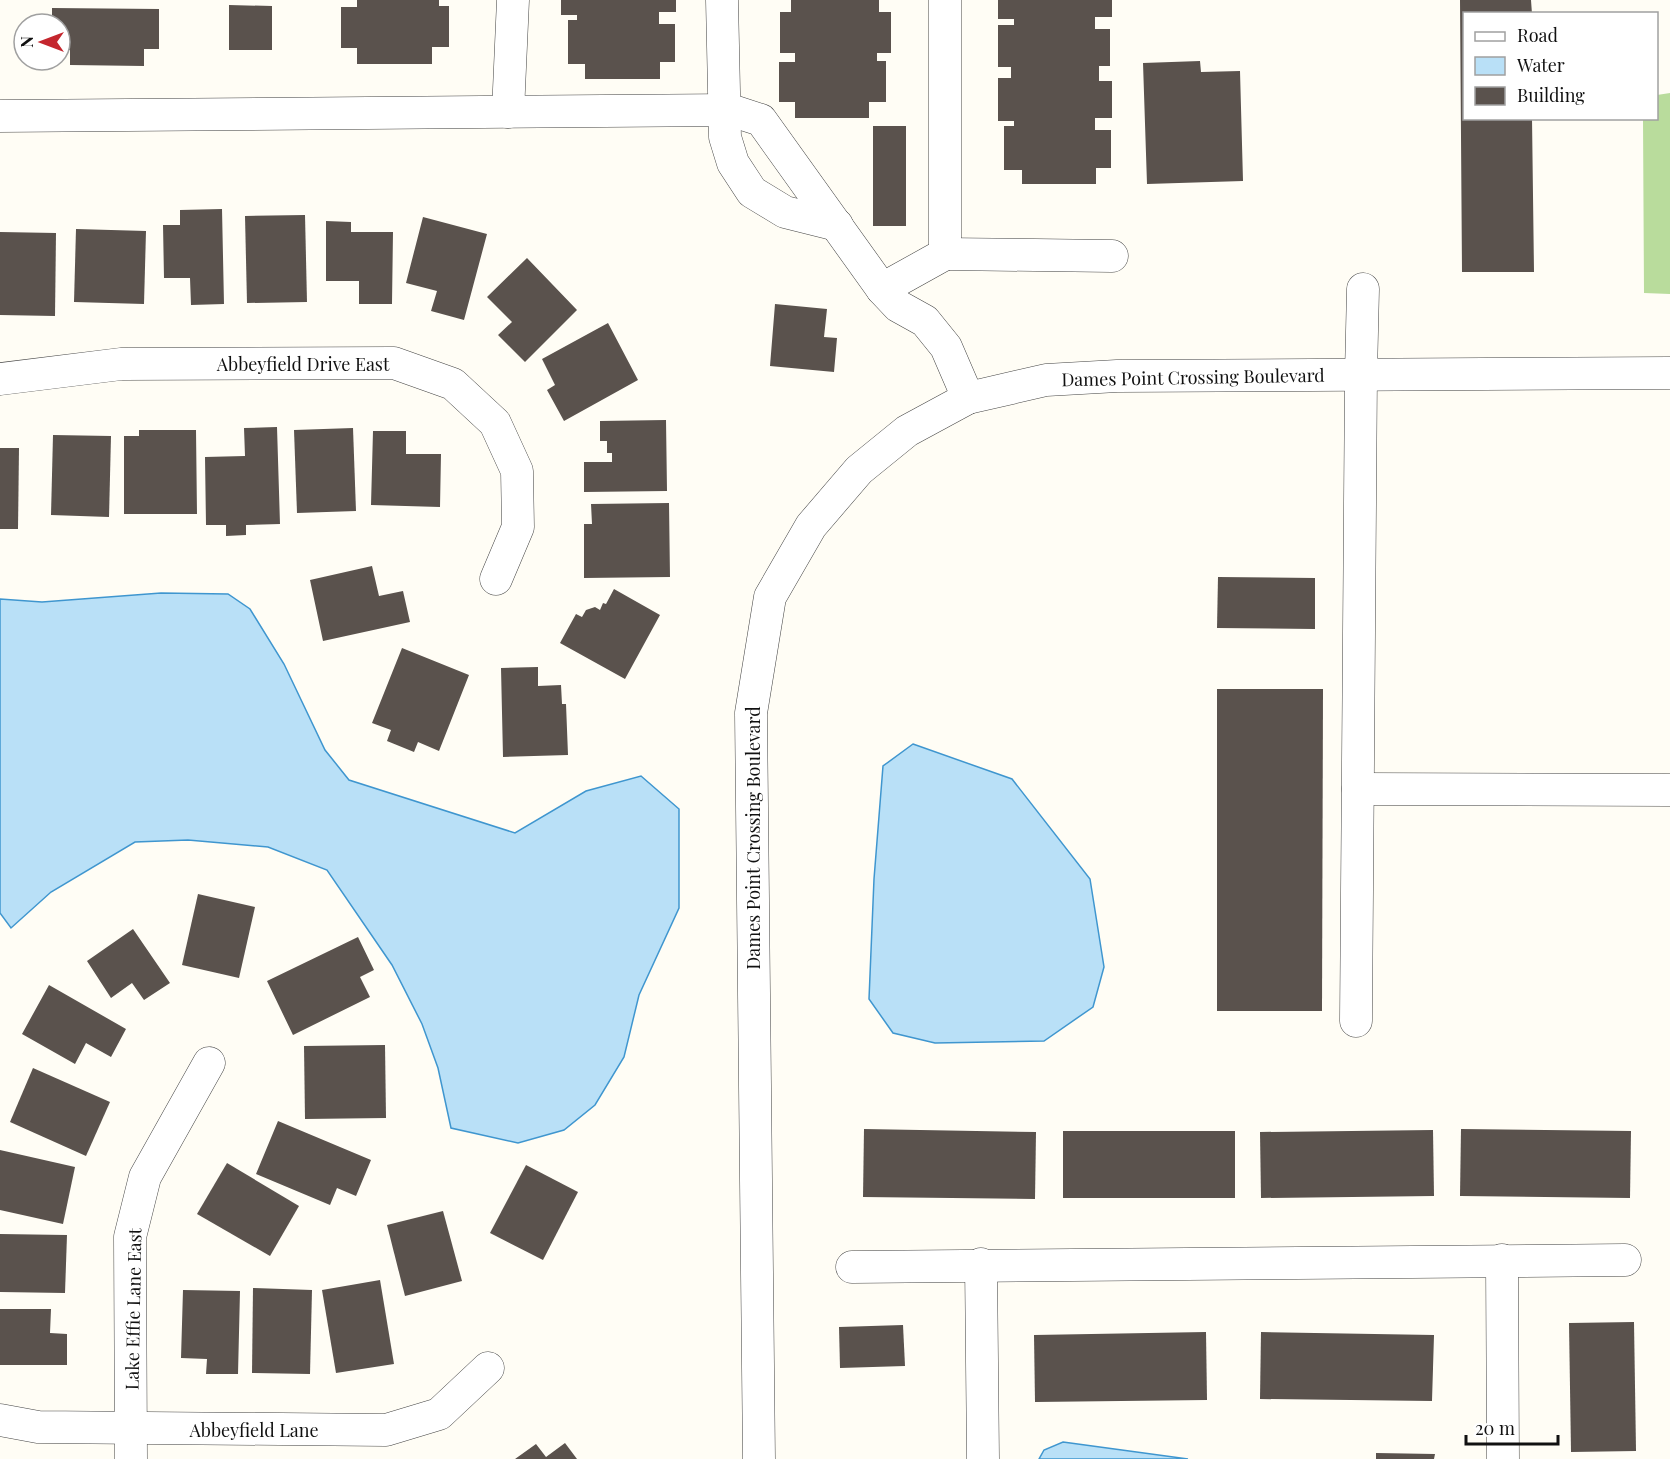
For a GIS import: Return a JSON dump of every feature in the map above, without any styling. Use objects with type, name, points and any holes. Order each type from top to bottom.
[{"type":"street","points":[[508,112],[513,0]]},
{"type":"street","points":[[722,0],[725,137],[733,164],[752,192],[785,212],[837,225]]},
{"type":"street","points":[[945,0],[945,254]]},
{"type":"street","points":[[0,116],[730,110],[760,120],[882,289],[898,306],[925,321],[946,347],[968,398]]},
{"type":"street","points":[[882,289],[945,254],[1112,256]]},
{"type":"street","points":[[1356,1021],[1360,374],[1363,289]]},
{"type":"street","name":"Abbeyfield Drive East","points":[[0,379],[121,364],[394,363],[453,384],[495,423],[517,471],[518,527],[496,579]]},
{"type":"street","name":"Dames Point Crossing Boulevard","points":[[759,1459],[750,713],[770,597],[811,526],[859,470],[907,431],[968,398],[1046,380],[1117,376],[1670,373]]},
{"type":"street","points":[[1358,789],[1670,790]]},
{"type":"street","name":"Lake Effie Lane East","points":[[131,1444],[130,1237],[144,1178],[209,1063]]},
{"type":"street","points":[[1502,1260],[1503,1459]]},
{"type":"street","points":[[852,1266],[1625,1260]]},
{"type":"street","points":[[981,1264],[983,1459]]},
{"type":"street","name":"Abbeyfield Lane","points":[[0,1420],[131,1444],[386,1430],[439,1414],[488,1368]]},
{"type":"green space","points":[[1670,93],[1670,294],[1644,293],[1643,120],[1658,120],[1658,95]]},
{"type":"water","points":[[161,593],[228,594],[250,609],[284,664],[325,750],[349,780],[515,833],[586,791],[641,776],[679,809],[679,908],[639,995],[624,1057],[595,1105],[564,1130],[518,1143],[451,1128],[438,1068],[422,1024],[392,965],[327,870],[268,847],[188,840],[135,842],[51,892],[11,928],[0,913],[0,599],[42,602]]},
{"type":"water","points":[[913,744],[1012,779],[1090,879],[1104,967],[1093,1007],[1044,1041],[935,1043],[893,1033],[869,999],[874,879],[883,766]]},
{"type":"water","points":[[1063,1442],[1188,1459],[1039,1459],[1044,1450]]},
{"type":"building","points":[[357,0],[439,0],[439,6],[449,6],[449,47],[432,47],[432,64],[357,64],[357,48],[341,48],[341,7],[357,7]]},
{"type":"building","points":[[561,0],[676,0],[676,12],[659,12],[659,24],[675,24],[675,62],[660,62],[660,79],[585,79],[585,64],[568,64],[568,20],[577,20],[577,15],[561,15]]},
{"type":"building","points":[[791,0],[879,0],[879,12],[891,12],[891,53],[877,53],[877,61],[886,61],[886,102],[869,102],[869,118],[795,118],[795,102],[779,102],[779,62],[795,62],[795,53],[780,53],[780,12],[791,12]]},
{"type":"building","points":[[998,0],[1112,0],[1112,17],[1095,17],[1095,29],[1110,29],[1110,66],[1099,66],[1099,81],[1112,81],[1112,118],[1095,118],[1095,130],[1111,130],[1111,168],[1096,168],[1096,184],[1022,184],[1022,170],[1004,170],[1004,126],[1014,126],[1014,121],[998,121],[998,78],[1011,78],[1011,67],[998,67],[998,25],[1014,25],[1014,19],[998,19]]},
{"type":"building","points":[[1460,0],[1531,0],[1532,12],[1463,12],[1463,120],[1532,120],[1534,272],[1462,272]]},
{"type":"building","points":[[229,5],[272,6],[272,50],[229,50]]},
{"type":"building","points":[[52,8],[159,9],[159,49],[144,49],[144,66],[72,65],[72,12],[52,12]]},
{"type":"building","points":[[1200,61],[1201,72],[1240,71],[1243,181],[1147,184],[1143,63]]},
{"type":"building","points":[[873,126],[906,126],[906,226],[873,226]]},
{"type":"building","points":[[222,209],[224,304],[191,305],[190,278],[164,278],[163,225],[180,225],[180,210]]},
{"type":"building","points":[[305,215],[307,302],[247,303],[245,216]]},
{"type":"building","points":[[423,217],[487,234],[464,320],[431,311],[437,291],[406,283]]},
{"type":"building","points":[[326,221],[351,222],[351,232],[393,232],[392,304],[359,304],[359,281],[326,281]]},
{"type":"building","points":[[76,229],[146,231],[144,304],[74,302]]},
{"type":"building","points":[[0,232],[56,233],[55,316],[0,315]]},
{"type":"building","points":[[527,258],[577,310],[525,362],[498,335],[512,322],[487,297]]},
{"type":"building","points":[[775,304],[827,309],[824,337],[837,338],[834,372],[770,366]]},
{"type":"building","points":[[608,323],[638,380],[564,421],[547,390],[555,385],[542,359]]},
{"type":"building","points":[[666,420],[667,491],[584,492],[584,462],[612,462],[612,453],[607,453],[607,441],[600,441],[600,421]]},
{"type":"building","points":[[277,427],[280,524],[246,525],[246,535],[226,536],[226,525],[206,525],[205,457],[245,456],[244,428]]},
{"type":"building","points":[[353,428],[356,511],[297,513],[294,430]]},
{"type":"building","points":[[139,430],[196,430],[197,514],[124,514],[124,436],[139,436]]},
{"type":"building","points":[[373,431],[406,431],[406,454],[441,454],[440,507],[371,505]]},
{"type":"building","points":[[53,435],[111,436],[109,517],[51,515]]},
{"type":"building","points":[[0,448],[19,448],[18,529],[0,529]]},
{"type":"building","points":[[669,503],[670,577],[584,578],[584,524],[592,524],[591,504]]},
{"type":"building","points":[[372,566],[379,596],[403,591],[410,622],[323,641],[310,580]]},
{"type":"building","points":[[1218,577],[1315,578],[1315,629],[1217,628]]},
{"type":"building","points":[[614,589],[660,615],[625,679],[560,643],[576,614],[582,617],[586,610],[595,607],[600,610]]},
{"type":"building","points":[[402,648],[469,675],[439,751],[418,742],[414,752],[387,741],[391,730],[372,723]]},
{"type":"building","points":[[538,667],[538,686],[561,685],[562,704],[566,704],[568,755],[503,757],[501,668]]},
{"type":"building","points":[[1217,689],[1323,689],[1322,1011],[1217,1011]]},
{"type":"building","points":[[198,894],[255,907],[239,978],[182,965]]},
{"type":"building","points":[[133,929],[170,983],[144,1000],[132,983],[111,998],[87,961]]},
{"type":"building","points":[[358,937],[374,970],[360,977],[370,997],[293,1035],[267,981]]},
{"type":"building","points":[[49,985],[126,1029],[111,1057],[86,1043],[75,1064],[22,1034]]},
{"type":"building","points":[[385,1045],[386,1118],[305,1119],[304,1046]]},
{"type":"building","points":[[33,1068],[110,1102],[86,1156],[10,1122]]},
{"type":"building","points":[[278,1121],[371,1160],[356,1196],[337,1188],[330,1205],[256,1174]]},
{"type":"building","points":[[864,1129],[1036,1132],[1035,1199],[863,1197]]},
{"type":"building","points":[[1461,1129],[1631,1131],[1630,1198],[1460,1196]]},
{"type":"building","points":[[1433,1130],[1434,1196],[1261,1198],[1260,1132]]},
{"type":"building","points":[[1063,1131],[1235,1131],[1235,1198],[1063,1198]]},
{"type":"building","points":[[0,1150],[75,1167],[63,1224],[0,1210]]},
{"type":"building","points":[[227,1163],[299,1206],[270,1256],[197,1214]]},
{"type":"building","points":[[526,1165],[578,1192],[543,1260],[490,1233]]},
{"type":"building","points":[[443,1211],[462,1281],[405,1296],[387,1225]]},
{"type":"building","points":[[0,1234],[67,1235],[65,1293],[0,1292]]},
{"type":"building","points":[[380,1280],[394,1364],[336,1373],[322,1290]]},
{"type":"building","points":[[253,1288],[312,1290],[310,1374],[252,1373]]},
{"type":"building","points":[[183,1290],[240,1291],[238,1374],[206,1374],[207,1359],[181,1358]]},
{"type":"building","points":[[0,1309],[51,1309],[50,1333],[67,1334],[67,1365],[0,1365]]},
{"type":"building","points":[[1634,1322],[1636,1451],[1571,1452],[1569,1323]]},
{"type":"building","points":[[903,1325],[905,1366],[840,1368],[839,1327]]},
{"type":"building","points":[[1206,1332],[1207,1400],[1035,1402],[1034,1335]]},
{"type":"building","points":[[1261,1332],[1434,1335],[1432,1401],[1260,1399]]},
{"type":"building","points":[[565,1443],[577,1459],[515,1459],[536,1444],[546,1457]]},
{"type":"building","points":[[1376,1453],[1435,1454],[1434,1459],[1376,1459]]}]
